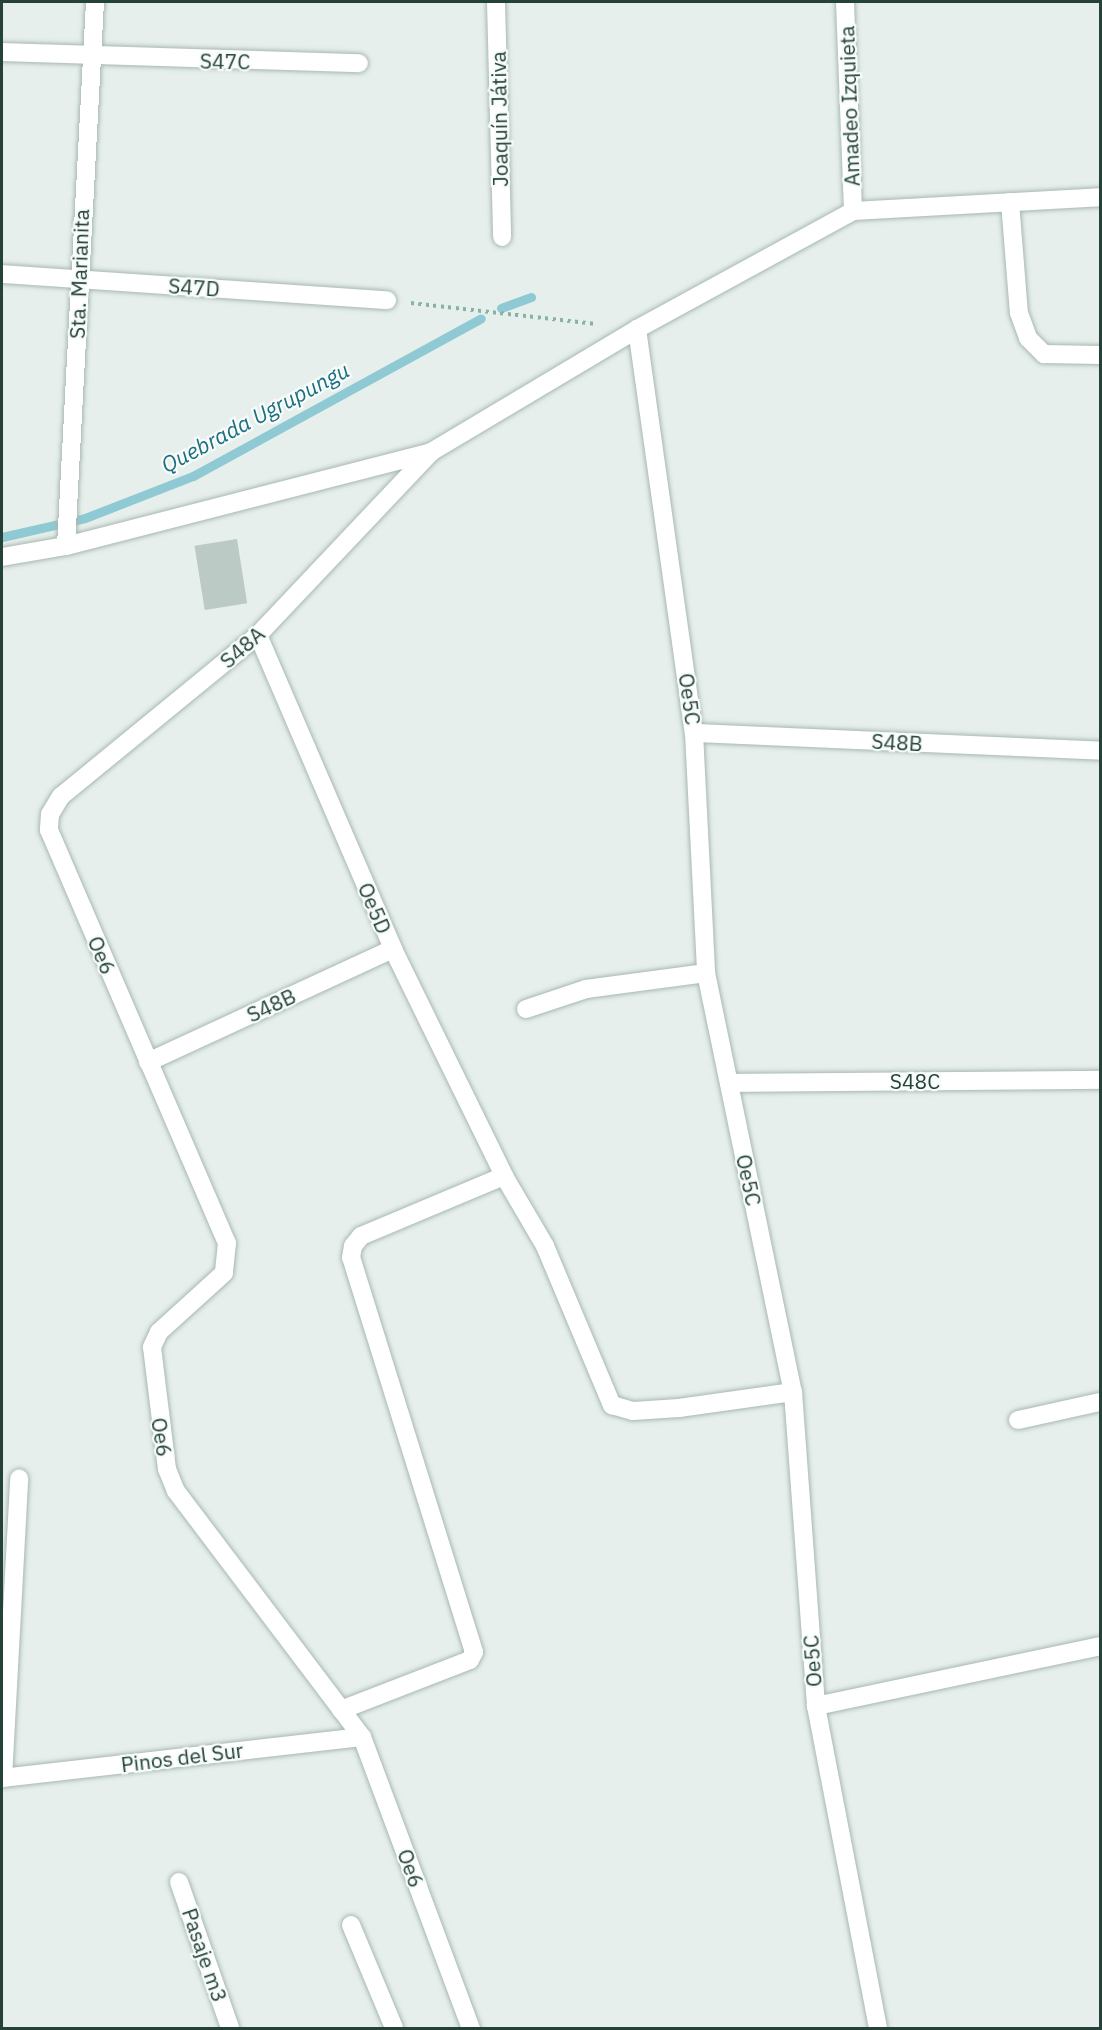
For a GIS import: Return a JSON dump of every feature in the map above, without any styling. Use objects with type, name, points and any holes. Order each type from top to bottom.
[{"type":"street","name":"Sta. Marianita","points":[[66,546],[76,279],[95,2]]},
{"type":"street","name":"Joaquín Játiva","points":[[496,2],[502,237]]},
{"type":"street","name":"Amadeo Izquieta","points":[[845,2],[854,211]]},
{"type":"street","name":"S47C","points":[[2,52],[92,59],[359,63]]},
{"type":"street","points":[[2,556],[66,546],[431,452],[637,329],[854,211],[1101,197]]},
{"type":"street","points":[[1010,202],[1019,313],[1028,338],[1044,354],[1101,355]]},
{"type":"street","name":"S47D","points":[[2,274],[387,300]]},
{"type":"street","name":"Oe5C","points":[[637,329],[694,733],[706,973],[793,1392],[816,1706],[878,2028]]},
{"type":"street","name":"S48A","points":[[48,830],[50,814],[61,796],[258,635],[431,452]]},
{"type":"street","name":"Oe5D","points":[[258,635],[393,949],[504,1176],[545,1246],[612,1405],[633,1411],[793,1392]]},
{"type":"street","name":"S48B","points":[[694,733],[1101,751]]},
{"type":"street","name":"Oe6","points":[[48,830],[227,1244],[228,1259],[224,1273],[159,1332],[152,1347],[167,1469],[176,1491],[362,1737],[471,2028]]},
{"type":"street","name":"S48B","points":[[148,1062],[393,949]]},
{"type":"street","points":[[526,1010],[586,989],[706,973]]},
{"type":"street","name":"S48C","points":[[729,1083],[1101,1080]]},
{"type":"street","points":[[341,1710],[470,1660],[474,1652],[351,1258],[353,1246],[361,1236],[504,1176]]},
{"type":"street","points":[[1018,1420],[1101,1402]]},
{"type":"street","points":[[2,1778],[19,1478]]},
{"type":"street","points":[[816,1706],[1101,1646]]},
{"type":"street","name":"Pinos del Sur","points":[[2,1778],[362,1737]]},
{"type":"street","name":"Pasaje m3","points":[[179,1882],[230,2028]]},
{"type":"street","points":[[351,1925],[394,2028]]},
{"type":"path","points":[[387,300],[637,329]]},
{"type":"building","points":[[237,539],[247,603],[205,610],[195,546]]},
{"type":"waterway","name":"Quebrada Ugrupungu","points":[[501,308],[531,297]]},
{"type":"waterway","name":"Quebrada Ugrupungu","points":[[2,537],[85,518],[193,476],[481,318]]}]
